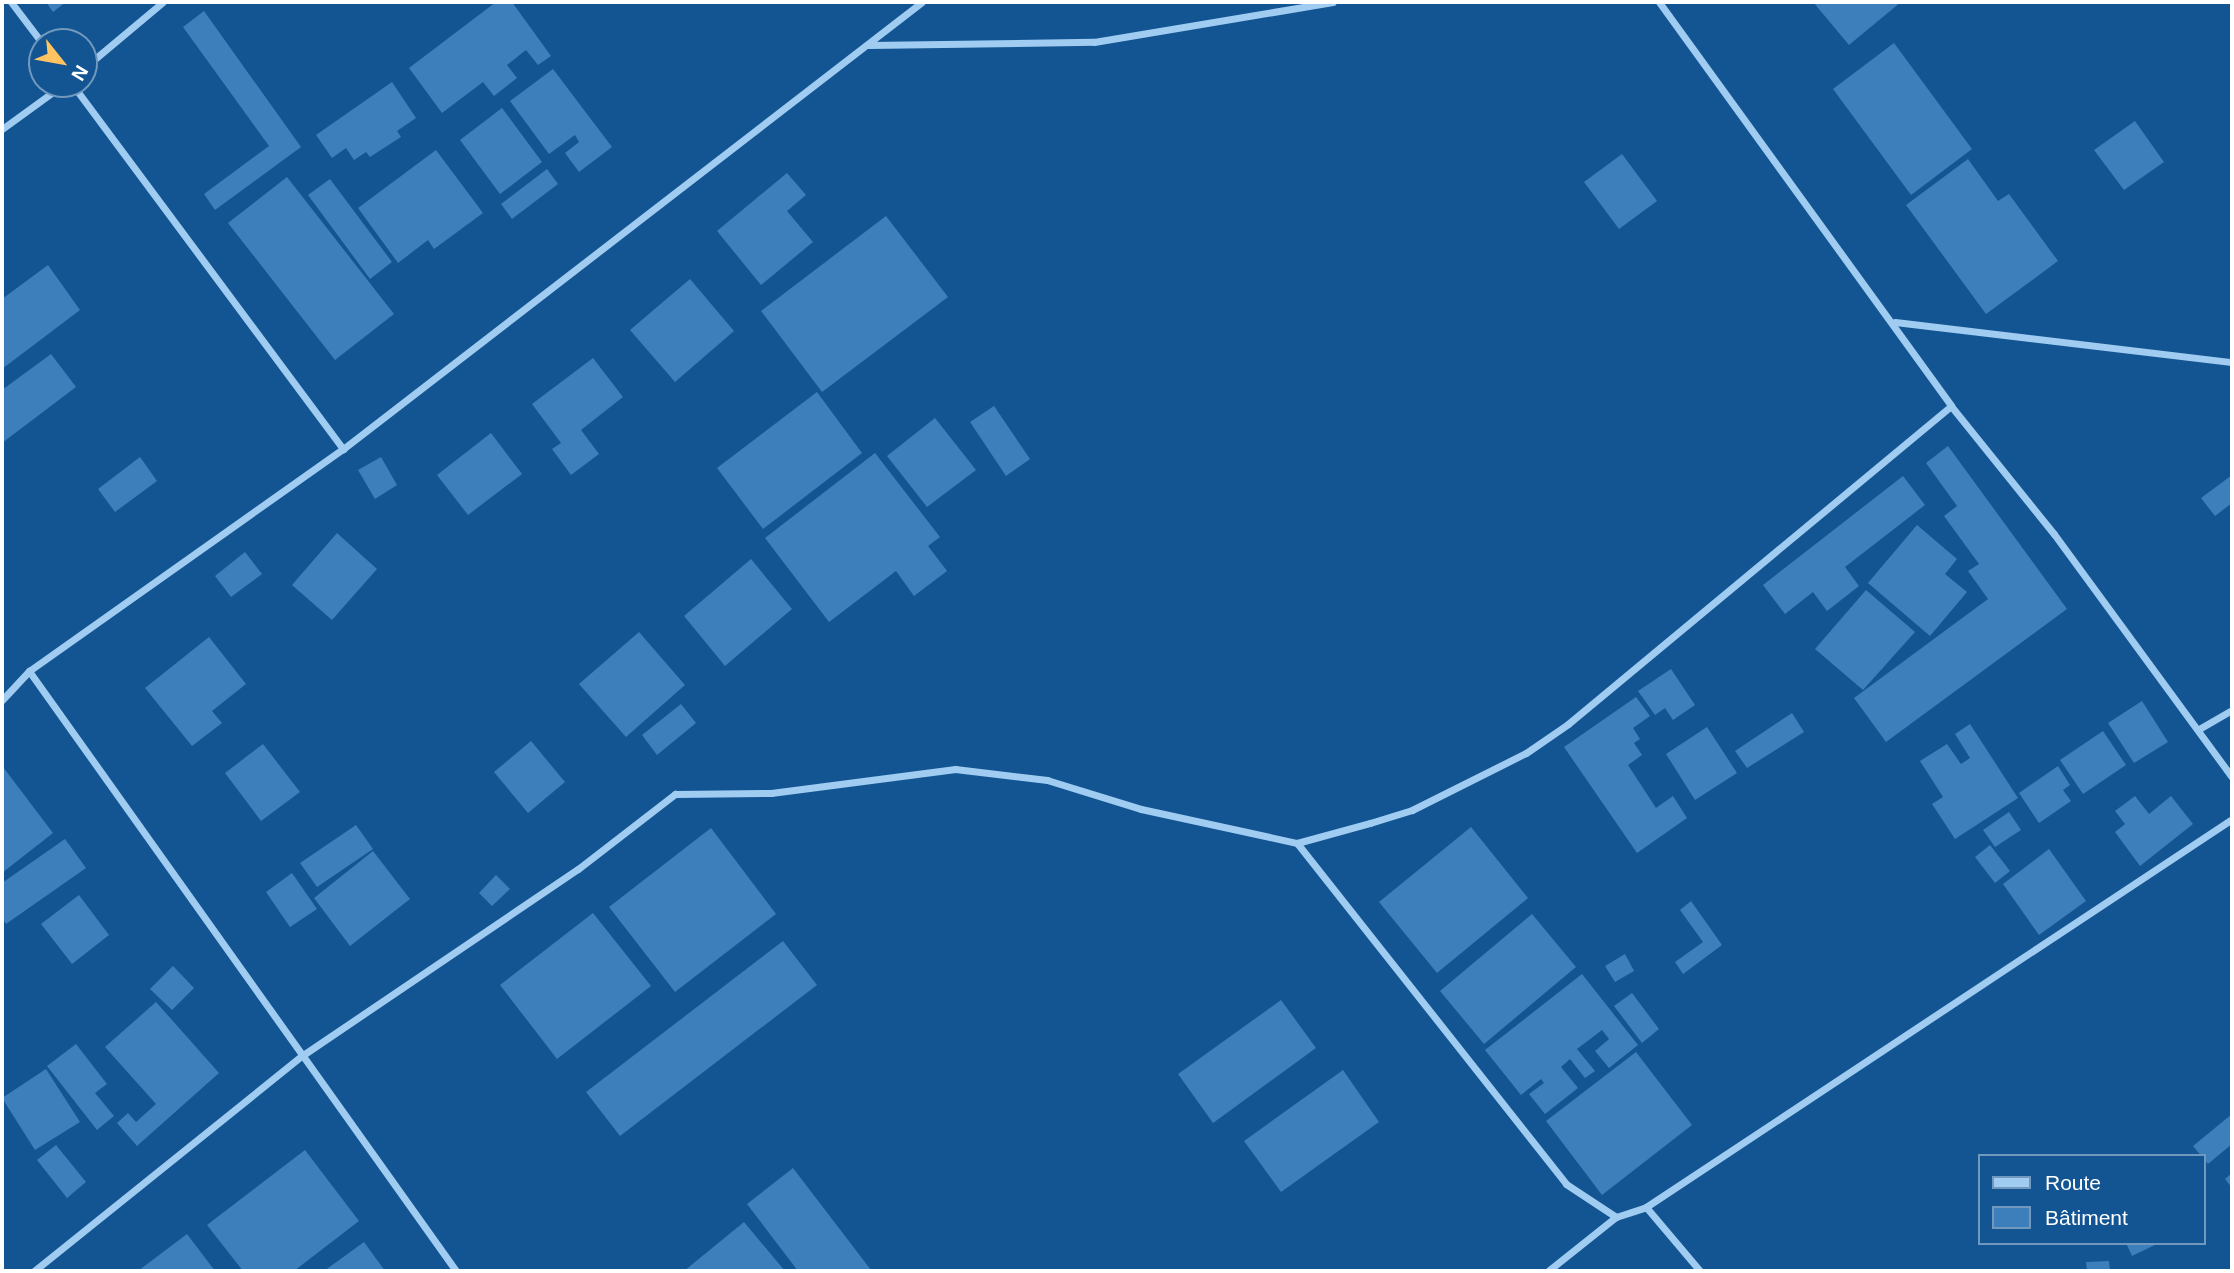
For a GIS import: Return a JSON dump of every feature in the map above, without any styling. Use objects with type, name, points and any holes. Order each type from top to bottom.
[{"type":"street","points":[[11,2],[31,28]]},
{"type":"street","points":[[98,56],[163,2]]},
{"type":"street","points":[[2,700],[29,671],[344,449],[922,2]]},
{"type":"street","points":[[866,45],[1094,42],[1333,2]]},
{"type":"street","points":[[1659,2],[1895,322],[1951,405],[2199,729],[2232,777]]},
{"type":"street","points":[[2,129],[45,98]]},
{"type":"street","points":[[82,98],[344,449]]},
{"type":"street","points":[[1895,322],[2232,362]]},
{"type":"street","points":[[34,1271],[303,1055],[578,869],[675,793],[771,793],[955,769],[1047,780],[1141,809],[1297,843],[1412,810],[1526,753],[1604,698],[1951,405]]},
{"type":"street","points":[[29,671],[456,1271]]},
{"type":"street","points":[[2199,729],[2232,710]]},
{"type":"street","points":[[1548,1271],[1616,1217],[1646,1207],[2232,820]]},
{"type":"street","points":[[1297,843],[1566,1184],[1616,1217]]},
{"type":"street","points":[[1646,1207],[1700,1271]]},
{"type":"building","points":[[46,2],[66,2],[53,12]]},
{"type":"building","points":[[496,2],[512,2],[551,56],[538,65],[526,50],[507,65],[517,78],[494,96],[483,82],[442,113],[409,68]]},
{"type":"building","points":[[1813,2],[1901,2],[1849,45]]},
{"type":"building","points":[[204,11],[301,147],[215,210],[204,194],[269,146],[183,27]]},
{"type":"building","points":[[1894,43],[1972,149],[1911,195],[1833,89]]},
{"type":"building","points":[[553,69],[612,147],[579,172],[565,153],[579,142],[575,135],[549,154],[510,101]]},
{"type":"building","points":[[392,82],[416,118],[397,131],[401,137],[370,157],[366,152],[354,160],[346,148],[332,158],[316,135]]},
{"type":"building","points":[[502,108],[542,162],[500,194],[460,140]]},
{"type":"building","points":[[2135,121],[2164,162],[2124,190],[2094,150]]},
{"type":"building","points":[[436,150],[483,213],[434,249],[428,240],[398,263],[358,208]]},
{"type":"building","points":[[1622,154],[1657,201],[1619,229],[1584,182]]},
{"type":"building","points":[[1968,159],[1998,201],[2009,194],[2058,261],[1986,314],[1906,205]]},
{"type":"building","points":[[547,169],[558,184],[512,219],[501,204]]},
{"type":"building","points":[[787,173],[806,195],[787,211],[813,242],[761,285],[717,231]]},
{"type":"building","points":[[287,177],[394,314],[335,360],[228,223]]},
{"type":"building","points":[[330,179],[392,262],[370,279],[308,195]]},
{"type":"building","points":[[886,216],[948,297],[822,392],[761,311]]},
{"type":"building","points":[[48,265],[80,310],[2,369],[2,299]]},
{"type":"building","points":[[690,279],[734,331],[675,382],[630,330]]},
{"type":"building","points":[[51,354],[76,387],[2,443],[2,390]]},
{"type":"building","points":[[593,358],[623,397],[581,430],[599,454],[571,475],[552,449],[561,443],[532,404]]},
{"type":"building","points":[[817,392],[862,453],[763,529],[717,468]]},
{"type":"building","points":[[994,406],[1030,459],[1006,476],[970,422]]},
{"type":"building","points":[[935,418],[976,470],[927,507],[887,456]]},
{"type":"building","points":[[491,433],[522,474],[468,515],[437,475]]},
{"type":"building","points":[[1948,446],[2067,609],[1886,742],[1854,698],[1988,599],[1968,571],[1979,564],[1944,516],[1957,506],[1926,463]]},
{"type":"building","points":[[875,453],[940,537],[928,546],[947,571],[914,596],[896,571],[829,622],[765,538]]},
{"type":"building","points":[[140,457],[157,481],[115,512],[98,489]]},
{"type":"building","points":[[381,457],[397,485],[375,499],[358,470]]},
{"type":"building","points":[[2232,475],[2232,503],[2215,516],[2201,498]]},
{"type":"building","points":[[1903,476],[1925,505],[1845,567],[1859,586],[1827,611],[1813,592],[1785,614],[1763,585]]},
{"type":"building","points":[[1917,525],[1957,559],[1945,574],[1967,592],[1930,636],[1868,583]]},
{"type":"building","points":[[337,533],[377,569],[332,620],[292,585]]},
{"type":"building","points":[[245,552],[262,574],[231,597],[215,576]]},
{"type":"building","points":[[751,559],[792,609],[725,666],[684,616]]},
{"type":"building","points":[[1866,590],[1915,632],[1863,690],[1815,649]]},
{"type":"building","points":[[639,632],[685,685],[626,737],[579,684]]},
{"type":"building","points":[[209,637],[246,684],[212,711],[222,723],[192,746],[145,688]]},
{"type":"building","points":[[1671,669],[1695,705],[1673,720],[1665,708],[1655,715],[1638,691]]},
{"type":"building","points":[[1636,697],[1650,716],[1633,728],[1640,739],[1634,743],[1642,755],[1628,765],[1656,808],[1673,796],[1687,818],[1637,853],[1564,747]]},
{"type":"building","points":[[2142,701],[2168,742],[2134,763],[2108,723]]},
{"type":"building","points":[[681,704],[696,723],[657,755],[642,735]]},
{"type":"building","points":[[1792,713],[1804,732],[1747,768],[1735,751]]},
{"type":"building","points":[[1970,724],[2018,798],[1955,839],[1932,804],[1943,797],[1920,761],[1947,744],[1961,764],[1970,758],[1955,734]]},
{"type":"building","points":[[1707,727],[1737,773],[1695,800],[1666,754]]},
{"type":"building","points":[[2103,731],[2126,765],[2083,794],[2060,760]]},
{"type":"building","points":[[531,741],[565,782],[528,813],[494,772]]},
{"type":"building","points":[[263,744],[300,792],[261,821],[225,773]]},
{"type":"building","points":[[2058,766],[2070,785],[2063,790],[2071,801],[2039,823],[2019,793]]},
{"type":"building","points":[[2,768],[53,833],[2,873]]},
{"type":"building","points":[[2135,796],[2149,814],[2171,796],[2193,824],[2140,866],[2115,832],[2125,824],[2115,811]]},
{"type":"building","points":[[2009,812],[2021,830],[1995,847],[1983,830]]},
{"type":"building","points":[[356,825],[373,849],[317,887],[300,863]]},
{"type":"building","points":[[1471,827],[1528,898],[1437,973],[1379,902]]},
{"type":"building","points":[[711,828],[776,914],[675,992],[609,907]]},
{"type":"building","points":[[65,839],[86,868],[6,924],[2,918],[2,883]]},
{"type":"building","points":[[1990,845],[2010,871],[1995,883],[1975,857]]},
{"type":"building","points":[[2049,849],[2086,901],[2039,935],[2003,884]]},
{"type":"building","points":[[373,851],[410,899],[350,946],[314,898]]},
{"type":"building","points":[[292,873],[317,909],[290,927],[266,892]]},
{"type":"building","points":[[496,875],[510,889],[492,906],[479,893]]},
{"type":"building","points":[[79,895],[109,935],[72,964],[41,924]]},
{"type":"building","points":[[1691,901],[1722,945],[1683,974],[1675,962],[1703,942],[1680,910]]},
{"type":"building","points":[[593,913],[651,986],[557,1059],[500,985]]},
{"type":"building","points":[[1532,914],[1576,967],[1484,1044],[1440,991]]},
{"type":"building","points":[[783,941],[817,985],[620,1136],[586,1092]]},
{"type":"building","points":[[1625,954],[1634,971],[1615,982],[1605,966]]},
{"type":"building","points":[[173,966],[194,988],[172,1010],[150,989]]},
{"type":"building","points":[[1582,974],[1638,1045],[1609,1068],[1595,1051],[1609,1039],[1602,1030],[1577,1049],[1595,1071],[1585,1078],[1570,1059],[1561,1067],[1578,1088],[1545,1114],[1529,1094],[1544,1083],[1541,1079],[1521,1095],[1485,1050]]},
{"type":"building","points":[[1632,993],[1659,1029],[1642,1043],[1614,1006]]},
{"type":"building","points":[[1281,1000],[1316,1048],[1213,1123],[1178,1074]]},
{"type":"building","points":[[156,1002],[219,1073],[137,1146],[117,1123],[128,1113],[136,1122],[156,1104],[105,1047]]},
{"type":"building","points":[[76,1044],[107,1084],[95,1093],[114,1116],[97,1130],[47,1066]]},
{"type":"building","points":[[1636,1052],[1692,1125],[1602,1195],[1546,1121]]},
{"type":"building","points":[[46,1069],[80,1122],[35,1150],[2,1098]]},
{"type":"building","points":[[1343,1070],[1379,1122],[1281,1192],[1244,1141]]},
{"type":"building","points":[[2232,1114],[2232,1144],[2208,1164],[2206,1154],[2200,1154],[2193,1146]]},
{"type":"building","points":[[56,1145],[86,1182],[67,1198],[37,1160]]},
{"type":"building","points":[[305,1150],[359,1221],[294,1271],[243,1271],[207,1225]]},
{"type":"building","points":[[793,1168],[871,1270],[798,1271],[747,1204]]},
{"type":"building","points":[[2232,1173],[2232,1188],[2225,1179]]},
{"type":"building","points":[[744,1222],[785,1271],[684,1271]]},
{"type":"building","points":[[187,1234],[215,1271],[138,1271]]},
{"type":"building","points":[[364,1242],[385,1271],[324,1271]]},
{"type":"building","points":[[2127,1245],[2155,1245],[2132,1256]]},
{"type":"building","points":[[2109,1261],[2110,1271],[2087,1271],[2086,1262]]}]
